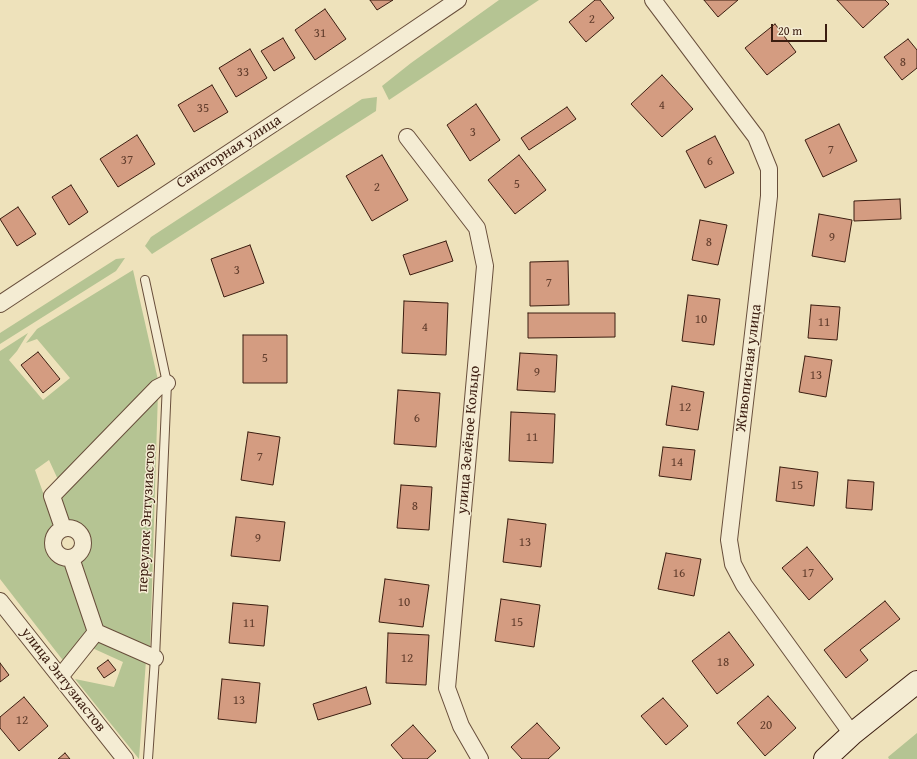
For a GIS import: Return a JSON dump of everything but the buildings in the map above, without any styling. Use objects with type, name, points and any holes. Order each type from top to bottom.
[{"type":"street","name":"Санаторная улица","points":[[0,304],[458,0]]},
{"type":"street","name":"Живописная улица","points":[[653,0],[756,137],[769,169],[769,196],[729,540],[733,564],[744,585],[852,734]]},
{"type":"street","name":"улица Зелёное Кольцо","points":[[407,137],[477,228],[485,266],[447,688],[461,726],[480,759]]},
{"type":"street","points":[[63,528],[52,496],[157,388],[168,383]]},
{"type":"street","points":[[63,528],[72,528],[79,532],[83,539],[83,547],[79,554],[71,558],[62,557],[55,551],[52,542],[56,533],[63,528]]},
{"type":"street","points":[[71,558],[96,632],[155,658]]},
{"type":"street","name":"улица Энтузиастов","points":[[0,601],[125,759]]},
{"type":"street","points":[[60,677],[96,632]]},
{"type":"street","points":[[827,758],[852,734],[917,682]]},
{"type":"lane","name":"переулок Энтузиастов","points":[[145,280],[168,383],[155,658],[148,759]]},
{"type":"green space","points":[[499,0],[539,0],[389,100],[382,86],[411,63]]},
{"type":"green space","points":[[377,97],[376,111],[152,254],[145,246],[151,237],[362,99]]},
{"type":"green space","points":[[125,258],[116,271],[0,344],[0,333],[116,259]]},
{"type":"green space","points":[[133,270],[158,380],[60,484],[49,460],[35,470],[56,529],[50,535],[49,545],[53,555],[63,562],[68,563],[90,630],[65,663],[0,579],[0,351],[28,333],[17,351],[9,360],[43,400],[70,378],[37,339],[26,343],[37,329]]},
{"type":"green space","points":[[158,392],[150,651],[103,631],[80,558],[87,549],[87,538],[82,528],[69,523],[60,497]]},
{"type":"green space","points":[[102,639],[146,660],[139,759],[75,679],[114,687],[123,662],[90,647]]},
{"type":"green space","points":[[917,733],[917,759],[889,759],[888,757]]}]
